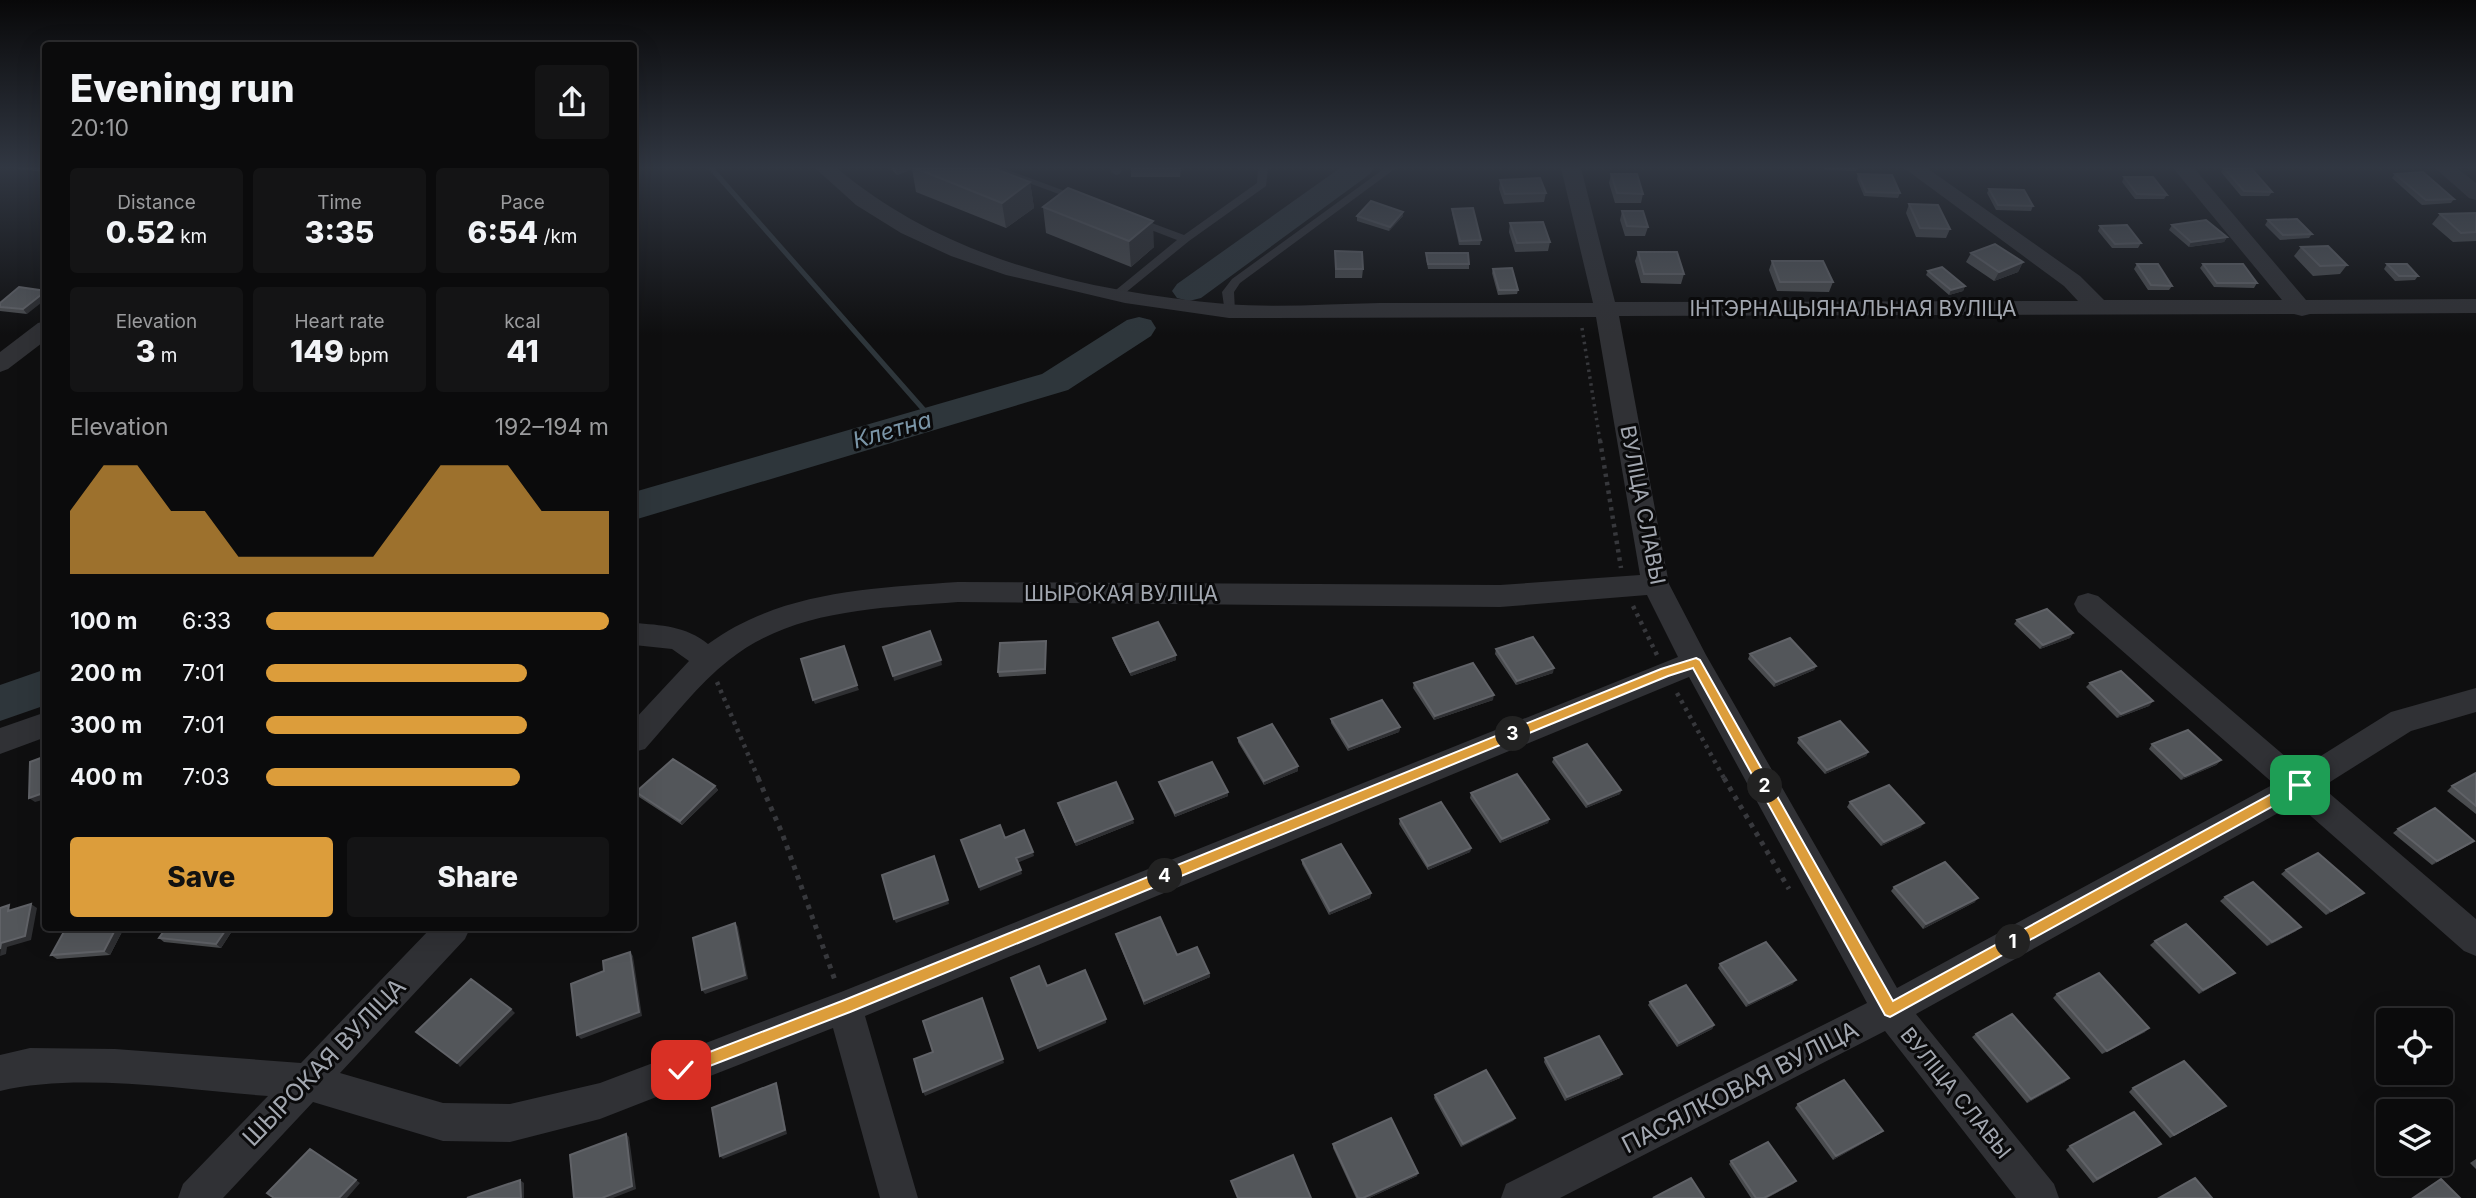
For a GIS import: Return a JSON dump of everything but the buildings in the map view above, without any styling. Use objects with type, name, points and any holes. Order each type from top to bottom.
[{"type":"street","name":"ІНТЭРНАЦЫЯНАЛЬНАЯ ВУЛІЦА","points":[[902,224],[987,261],[1069,286],[1115,296],[1229,311],[2097,307],[2302,309],[2476,306]]},
{"type":"street","name":"ВУЛІЦА СЛАВЫ","points":[[1585,224],[1606,310],[1655,584],[1696,663],[1890,1010],[2040,1198]]},
{"type":"street","points":[[1992,224],[2078,286],[2097,307]]},
{"type":"street","points":[[2230,224],[2302,309]]},
{"type":"street","points":[[0,364],[42,331]]},
{"type":"street","name":"ШЫРОКАЯ ВУЛІЦА","points":[[637,737],[728,644],[761,627],[806,611],[878,598],[958,592],[1500,596],[1605,590],[1655,584]]},
{"type":"street","points":[[2088,604],[2476,940]]},
{"type":"street","points":[[637,634],[681,638],[697,649],[708,662]]},
{"type":"street","points":[[296,1080],[443,1122],[510,1123],[600,1101],[845,1007],[1665,672],[1696,663]]},
{"type":"street","name":"ПАСЯЛКОВАЯ ВУЛІЦА","points":[[1520,1198],[1890,1010],[2300,785],[2402,720],[2476,699]]},
{"type":"street","points":[[0,741],[42,725]]},
{"type":"street","name":"ШЫРОКАЯ ВУЛІЦА","points":[[197,1198],[296,1080],[450,931]]},
{"type":"street","points":[[845,1007],[899,1198]]},
{"type":"street","name":"ШЫРОКАЯ ВУЛІЦА","points":[[0,1073],[30,1066],[114,1067],[296,1080]]},
{"type":"lane","points":[[1146,224],[1185,239]]},
{"type":"lane","points":[[1115,296],[1206,224]]},
{"type":"lane","points":[[1229,311],[1228,292],[1236,281],[1314,224]]},
{"type":"path","points":[[708,662],[782,833],[845,1007]]},
{"type":"waterway","points":[[760,224],[931,418]]},
{"type":"waterway","name":"Клетна","points":[[1189,291],[1282,224]]},
{"type":"waterway","name":"Клетна","points":[[637,505],[1055,382],[1139,328]]},
{"type":"waterway","name":"Клетна","points":[[0,703],[42,688]]},
{"type":"route","points":[[681,1070],[845,1007],[1665,672],[1696,663],[1890,1010],[2300,785]]}]
